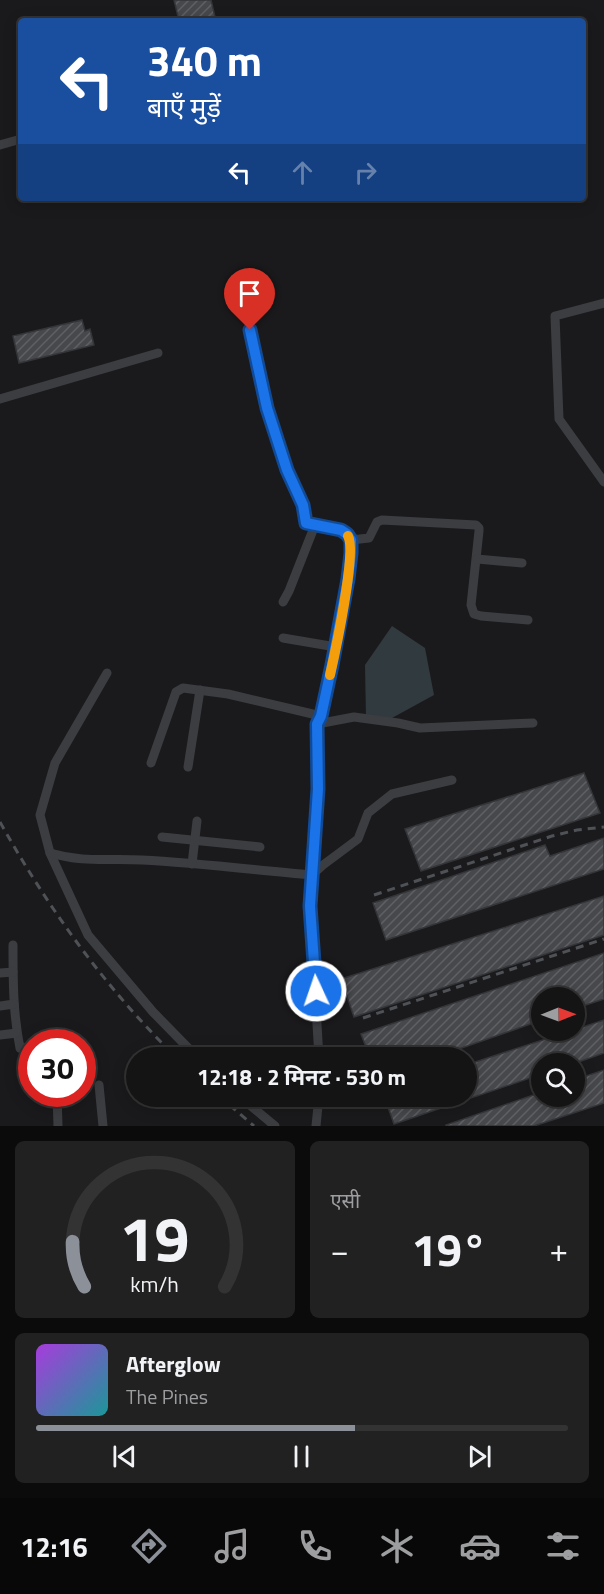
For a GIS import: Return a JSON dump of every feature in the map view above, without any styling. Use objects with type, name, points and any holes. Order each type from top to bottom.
[{"type":"street","points":[[0,145],[18,140]]},
{"type":"street","points":[[604,303],[555,315],[559,419],[604,482]]},
{"type":"street","points":[[250,330],[267,408],[287,470],[303,505],[306,523],[341,530],[351,540],[348,579],[336,647],[319,720],[318,789],[310,906],[318,1047]]},
{"type":"street","points":[[0,399],[158,353]]},
{"type":"street","points":[[351,540],[369,538],[377,522],[382,520],[476,525],[479,528],[471,605],[474,614],[528,620]]},
{"type":"street","points":[[283,602],[315,525]]},
{"type":"street","points":[[477,559],[522,563]]},
{"type":"street","points":[[283,638],[336,647]]},
{"type":"street","points":[[107,674],[56,763],[40,815],[50,853],[88,935],[153,1012],[187,1047]]},
{"type":"street","points":[[151,763],[176,692],[183,688],[239,697],[319,720],[354,717],[420,728],[533,723]]},
{"type":"street","points":[[188,767],[200,690]]},
{"type":"street","points":[[50,853],[92,861],[139,860],[312,875],[358,839],[368,813],[392,794],[452,780]]},
{"type":"street","points":[[192,864],[197,821]]},
{"type":"street","points":[[162,837],[260,847]]},
{"type":"street","points":[[13,945],[14,1004],[18,1038]]},
{"type":"street","points":[[0,973],[13,972]]},
{"type":"street","points":[[0,1006],[14,1004]]},
{"type":"street","points":[[0,1035],[17,1033]]},
{"type":"street","points":[[99,1085],[103,1126]]},
{"type":"street","points":[[57,1107],[58,1126]]},
{"type":"street","points":[[252,1107],[275,1126]]},
{"type":"street","points":[[316,1126],[317,1107]]},
{"type":"shaded area","points":[[392,626],[425,648],[434,695],[392,718],[366,718],[365,665]]},
{"type":"building","points":[[174,0],[211,0],[215,18],[178,18]]},
{"type":"building","points":[[82,320],[85,331],[90,329],[94,345],[19,363],[13,336]]},
{"type":"building","points":[[584,773],[600,813],[421,871],[405,829]]},
{"type":"building","points":[[604,838],[604,869],[386,940],[373,903],[545,845],[550,856]]},
{"type":"building","points":[[604,896],[604,935],[354,1017],[341,979]]},
{"type":"building","points":[[604,953],[604,999],[585,1005],[585,987],[531,987],[531,1024],[465,1047],[366,1047],[361,1034]]},
{"type":"building","points":[[604,1020],[604,1053],[585,1060],[585,1053],[531,1053],[531,1078],[477,1096],[477,1061],[540,1041],[585,1041],[585,1026]]},
{"type":"building","points":[[604,1070],[604,1103],[534,1126],[446,1126],[531,1096],[531,1107],[585,1107],[585,1076]]},
{"type":"building","points":[[388,1107],[444,1107],[394,1124]]},
{"type":"railway","points":[[0,822],[58,916],[102,976],[166,1047]]},
{"type":"railway","points":[[374,895],[552,836],[604,827]]},
{"type":"railway","points":[[363,1018],[604,939]]},
{"type":"railway","points":[[232,1107],[254,1126]]},
{"type":"slow traffic","points":[[330,675],[348,579],[351,553],[351,540],[348,536]]},
{"type":"route","points":[[250,330],[267,408],[287,470],[303,505],[306,523],[341,530],[351,540],[348,579],[332,665],[321,716],[317,724],[318,789],[310,906],[316,991]]}]
